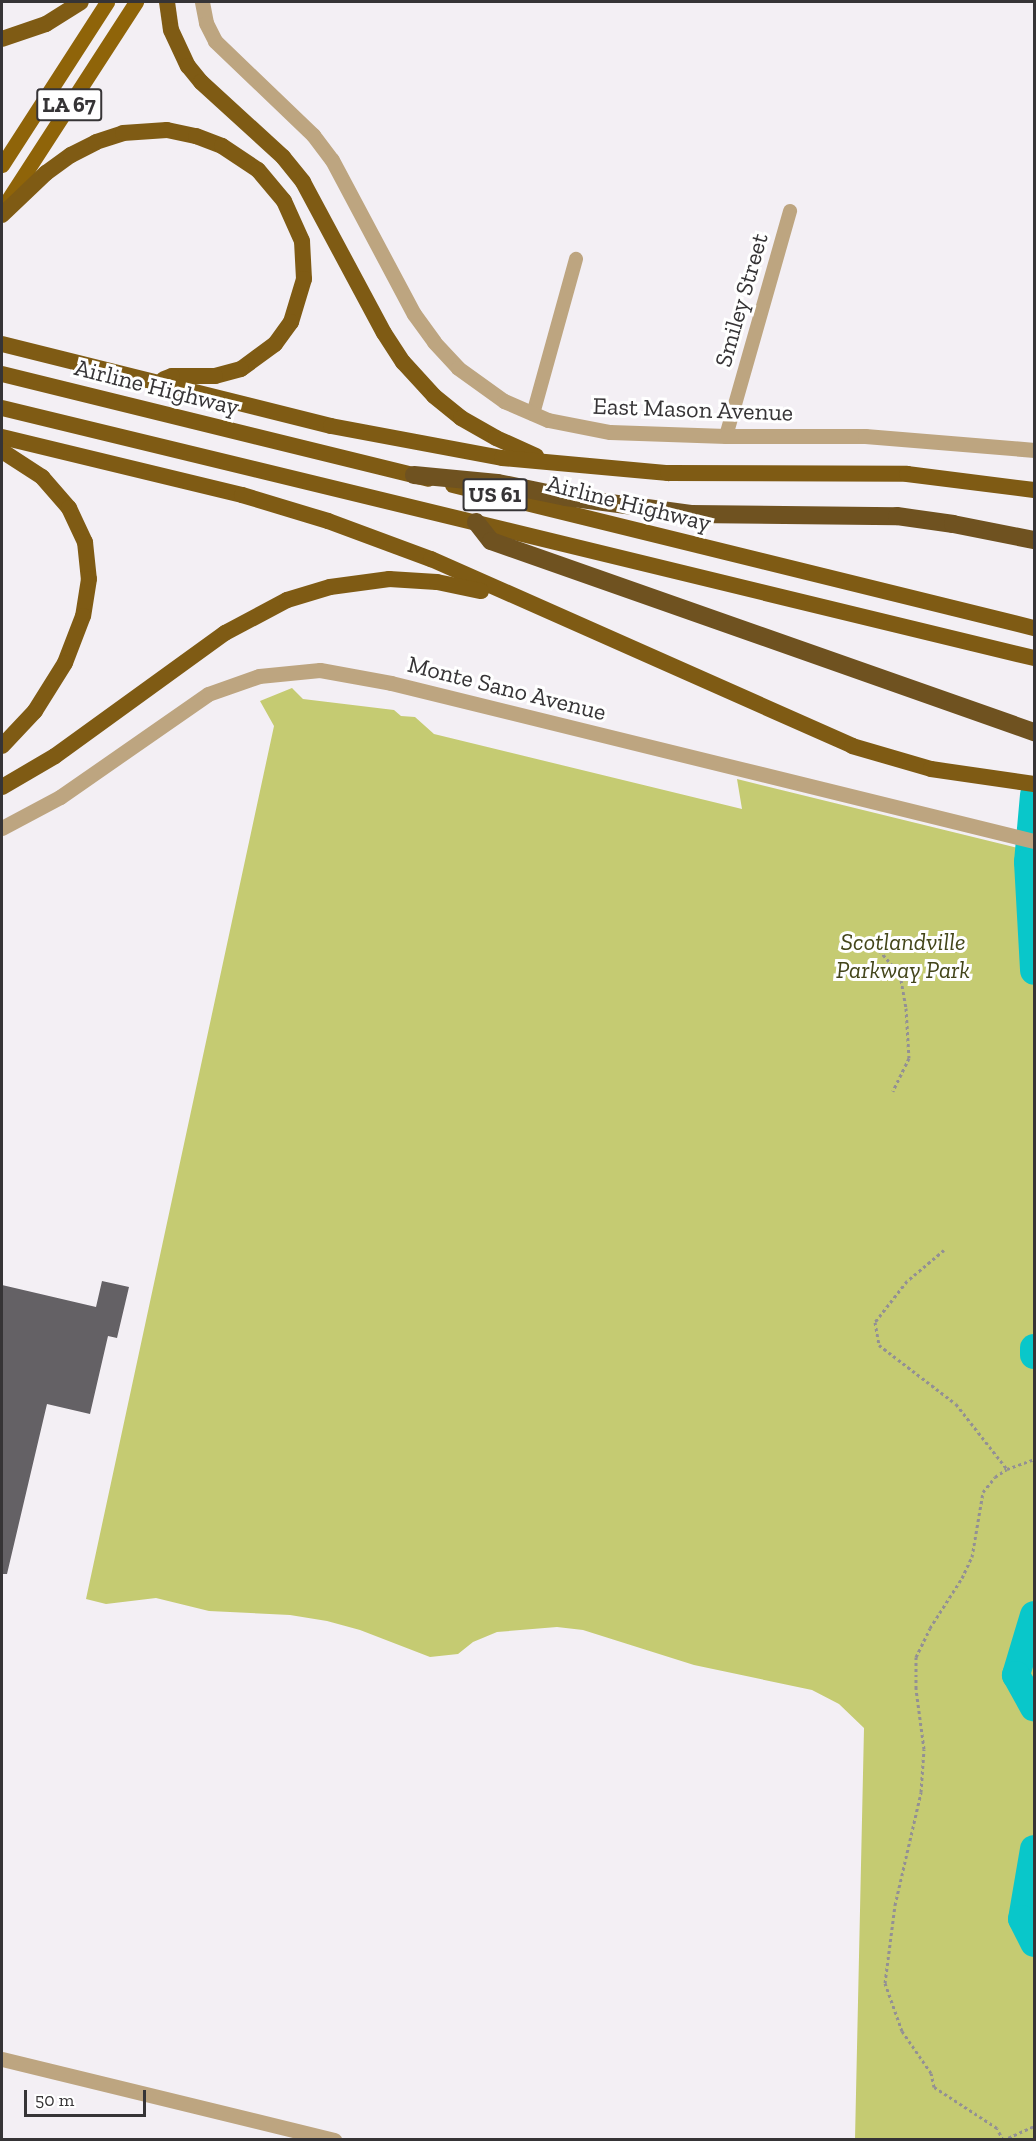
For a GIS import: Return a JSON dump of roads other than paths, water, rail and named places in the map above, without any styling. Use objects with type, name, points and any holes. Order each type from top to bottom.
[{"type":"highway","points":[[2,39],[46,24],[81,2]]},
{"type":"highway","points":[[167,2],[171,30],[183,58],[201,82],[283,157],[303,182],[384,333],[403,362],[427,388],[461,418],[496,438],[560,465]]},
{"type":"highway","points":[[2,215],[46,173],[71,155],[109,137],[138,131],[167,130],[211,141],[247,161],[268,180],[291,212],[303,248],[304,279],[291,322],[270,349],[241,369],[200,377],[172,376],[158,382]]},
{"type":"highway","points":[[2,344],[384,438],[457,451],[560,465],[677,473],[866,472],[1035,490]]},
{"type":"highway","name":"Airline Highway","points":[[2,374],[1035,628]]},
{"type":"highway","name":"US 61","points":[[2,408],[1035,658]]},
{"type":"highway","points":[[2,436],[222,490],[308,514],[431,559],[826,736],[906,764],[981,778],[1035,784]]},
{"type":"highway","points":[[2,451],[42,477],[69,507],[85,542],[89,579],[83,616],[65,663],[35,711],[2,746]]},
{"type":"highway","points":[[414,475],[498,483],[566,497],[691,514],[877,514],[982,529],[1035,540]]},
{"type":"highway","points":[[476,522],[491,542],[1035,732]]},
{"type":"highway","points":[[2,787],[55,756],[225,633],[287,600],[343,584],[389,579],[437,582],[479,591],[500,591]]},
{"type":"main road","name":"LA 67","points":[[2,165],[107,2]]},
{"type":"main road","name":"LA 67","points":[[2,209],[136,2]]},
{"type":"street","name":"East Mason Avenue","points":[[202,2],[206,23],[215,41],[313,135],[333,160],[414,314],[434,342],[474,381],[504,401],[533,414],[571,426],[610,432],[726,436],[865,436],[1035,450]]},
{"type":"street","name":"Smiley Street","points":[[726,436],[790,211]]},
{"type":"street","points":[[533,414],[576,259]]},
{"type":"street","name":"Monte Sano Avenue","points":[[2,828],[60,797],[208,694],[244,679],[306,670],[333,671],[391,682],[1035,841]]},
{"type":"street","points":[[2,2059],[334,2139]]},
{"type":"waterway","points":[[1034,795],[1028,862],[1034,971]]},
{"type":"waterway","points":[[1034,1348],[1034,1355]]},
{"type":"waterway","points":[[1034,1615],[1016,1675],[1034,1707]]},
{"type":"waterway","points":[[1034,1849],[1022,1919],[1034,1943]]},
{"type":"park label","name":"Scotlandville Parkway Park","points":[[903,956]]}]
